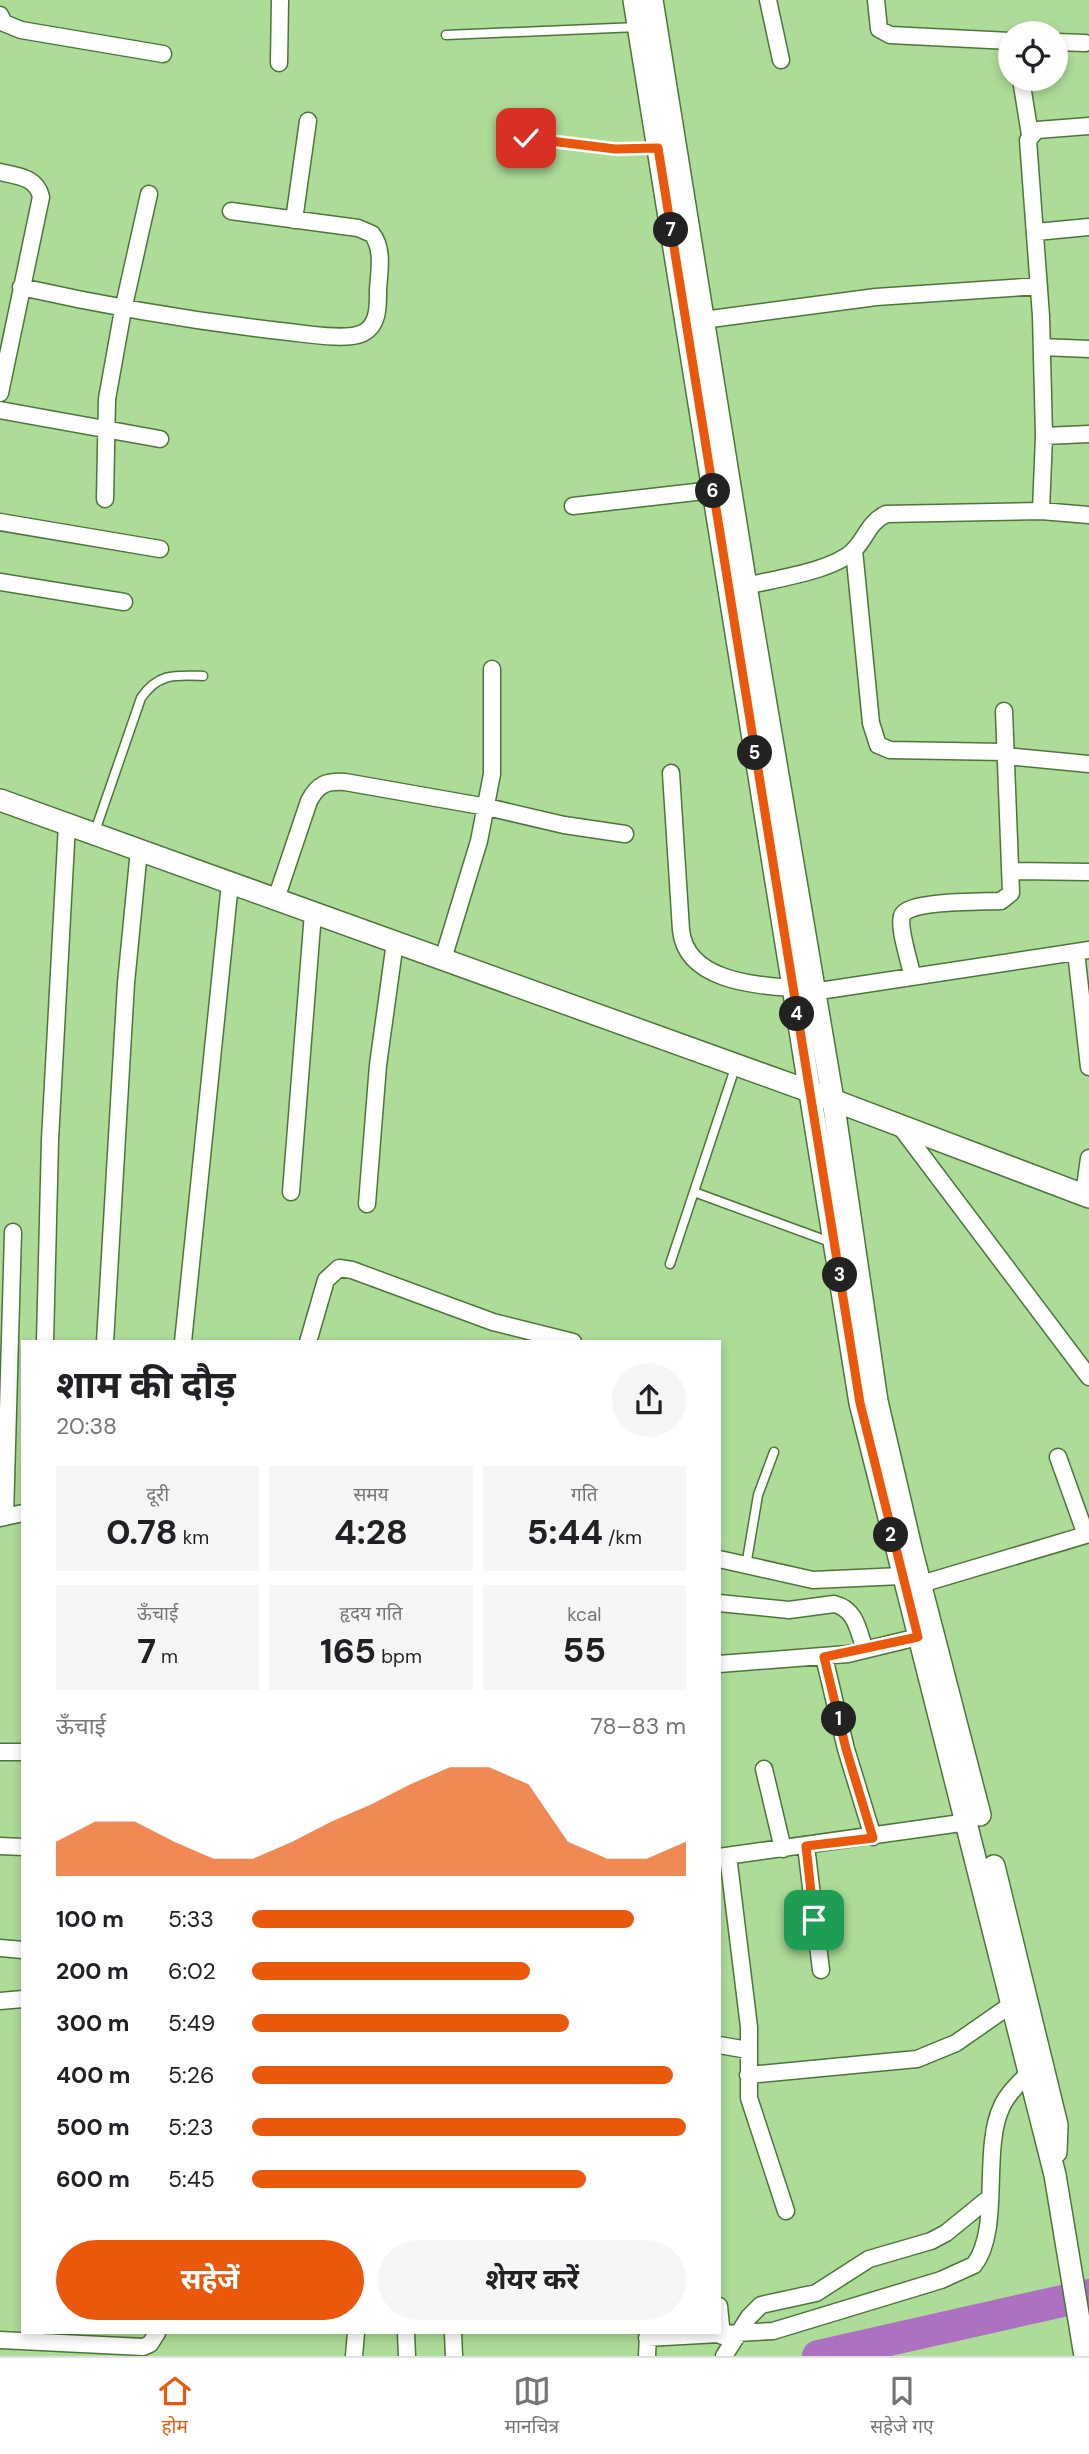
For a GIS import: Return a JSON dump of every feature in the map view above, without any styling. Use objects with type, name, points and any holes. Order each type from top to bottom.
[{"type":"street","points":[[279,63],[280,0]]},
{"type":"street","points":[[634,0],[713,490],[800,992],[833,1100],[877,1401],[911,1580],[918,1637],[968,1822],[1055,2175],[1085,2356]]},
{"type":"street","points":[[652,0],[746,586],[800,992],[809,1091],[860,1403],[1016,1951],[1054,2112],[1055,2175]]},
{"type":"street","points":[[768,0],[781,60]]},
{"type":"street","points":[[876,0],[879,29],[890,35],[998,40]]},
{"type":"street","points":[[0,15],[4,23],[21,30],[163,54]]},
{"type":"street","points":[[1068,42],[1085,43]]},
{"type":"street","points":[[1023,91],[1030,135],[1028,153],[1036,232],[1042,346],[1044,436],[1041,511]]},
{"type":"street","points":[[294,220],[308,121]]},
{"type":"street","points":[[1030,135],[1050,127],[1089,125]]},
{"type":"street","points":[[0,172],[28,179],[36,184],[41,197],[0,393]]},
{"type":"street","points":[[105,499],[107,400],[122,310],[149,194]]},
{"type":"street","points":[[21,286],[122,310],[322,335],[364,333],[377,313],[379,250],[376,239],[367,230],[231,211]]},
{"type":"street","points":[[1036,232],[1089,227]]},
{"type":"street","points":[[703,320],[876,297],[1039,286]]},
{"type":"street","points":[[1042,346],[1089,349]]},
{"type":"street","points":[[0,410],[160,439]]},
{"type":"street","points":[[1044,436],[1089,434]]},
{"type":"street","points":[[573,506],[713,490]]},
{"type":"street","points":[[746,586],[827,566],[854,550],[869,526],[886,514],[1041,511],[1089,514]]},
{"type":"street","points":[[0,522],[160,549]]},
{"type":"street","points":[[854,550],[871,723],[878,745],[890,750],[1006,754],[1089,764]]},
{"type":"street","points":[[0,582],[124,602]]},
{"type":"street","points":[[443,959],[487,807],[494,753],[492,669]]},
{"type":"street","points":[[912,975],[902,928],[902,916],[906,910],[922,905],[1001,901],[1011,893],[1004,711]]},
{"type":"street","points":[[671,773],[681,930],[686,953],[704,967],[743,983],[800,992],[1082,951],[1089,1067]]},
{"type":"street","points":[[275,899],[309,802],[315,789],[324,783],[345,782],[487,807],[564,825],[625,834]]},
{"type":"street","points":[[0,800],[809,1091],[1086,1196],[1089,1158]]},
{"type":"street","points":[[45,1340],[50,1140],[67,824]]},
{"type":"street","points":[[105,1340],[126,983],[139,850]]},
{"type":"street","points":[[1012,871],[1089,872]]},
{"type":"street","points":[[183,1340],[230,883]]},
{"type":"street","points":[[291,1192],[313,913]]},
{"type":"street","points":[[368,1204],[378,1065],[395,942]]},
{"type":"street","points":[[899,1125],[1089,1377]]},
{"type":"street","points":[[13,1232],[17,1365],[2,1518],[21,1513]]},
{"type":"street","points":[[309,1340],[326,1280],[339,1268],[352,1270],[493,1322],[565,1340]]},
{"type":"street","points":[[721,1560],[813,1580],[911,1580],[1088,1534],[1058,1457]]},
{"type":"street","points":[[721,1603],[765,1609],[834,1604],[843,1606],[853,1615],[865,1650]]},
{"type":"street","points":[[721,1664],[824,1657],[918,1637]]},
{"type":"street","points":[[824,1657],[846,1749],[873,1838]]},
{"type":"street","points":[[0,1752],[21,1752]]},
{"type":"street","points":[[764,1769],[783,1849]]},
{"type":"street","points":[[786,2211],[754,2117],[748,2075],[747,2007],[723,1857],[873,1838],[968,1822]]},
{"type":"street","points":[[0,1846],[21,1847]]},
{"type":"street","points":[[806,1846],[821,1970]]},
{"type":"street","points":[[0,1948],[21,1950]]},
{"type":"street","points":[[0,2001],[21,1999]]},
{"type":"street","points":[[748,2075],[917,2059],[956,2043],[1012,2004]]},
{"type":"street","points":[[721,2045],[748,2050]]},
{"type":"street","points":[[647,2356],[647,2335],[729,2336],[792,2327],[963,2273],[979,2258],[985,2238],[996,2123],[1008,2096],[1029,2073]]},
{"type":"street","points":[[724,2356],[729,2336],[761,2305],[816,2292],[869,2259],[931,2241],[963,2220],[989,2198]]},
{"type":"street","points":[[721,2311],[729,2336]]},
{"type":"street","points":[[0,2340],[143,2347],[150,2344],[156,2334]]},
{"type":"street","points":[[355,2356],[356,2334]]},
{"type":"street","points":[[406,2334],[407,2356]]},
{"type":"street","points":[[453,2334],[454,2356]]},
{"type":"lane","points":[[446,34],[638,27]]},
{"type":"lane","points":[[526,138],[615,149],[658,148]]},
{"type":"lane","points":[[94,834],[141,698],[149,686],[157,679],[173,674],[203,676]]},
{"type":"lane","points":[[670,1264],[736,1065]]},
{"type":"lane","points":[[694,1192],[835,1244]]},
{"type":"lane","points":[[746,1566],[758,1494],[774,1452]]},
{"type":"waterway","points":[[818,2356],[1089,2295]]},
{"type":"route","points":[[526,138],[615,149],[658,148],[860,1403],[896,1557],[918,1637],[824,1657],[846,1749],[873,1838],[806,1846],[814,1920]]}]
